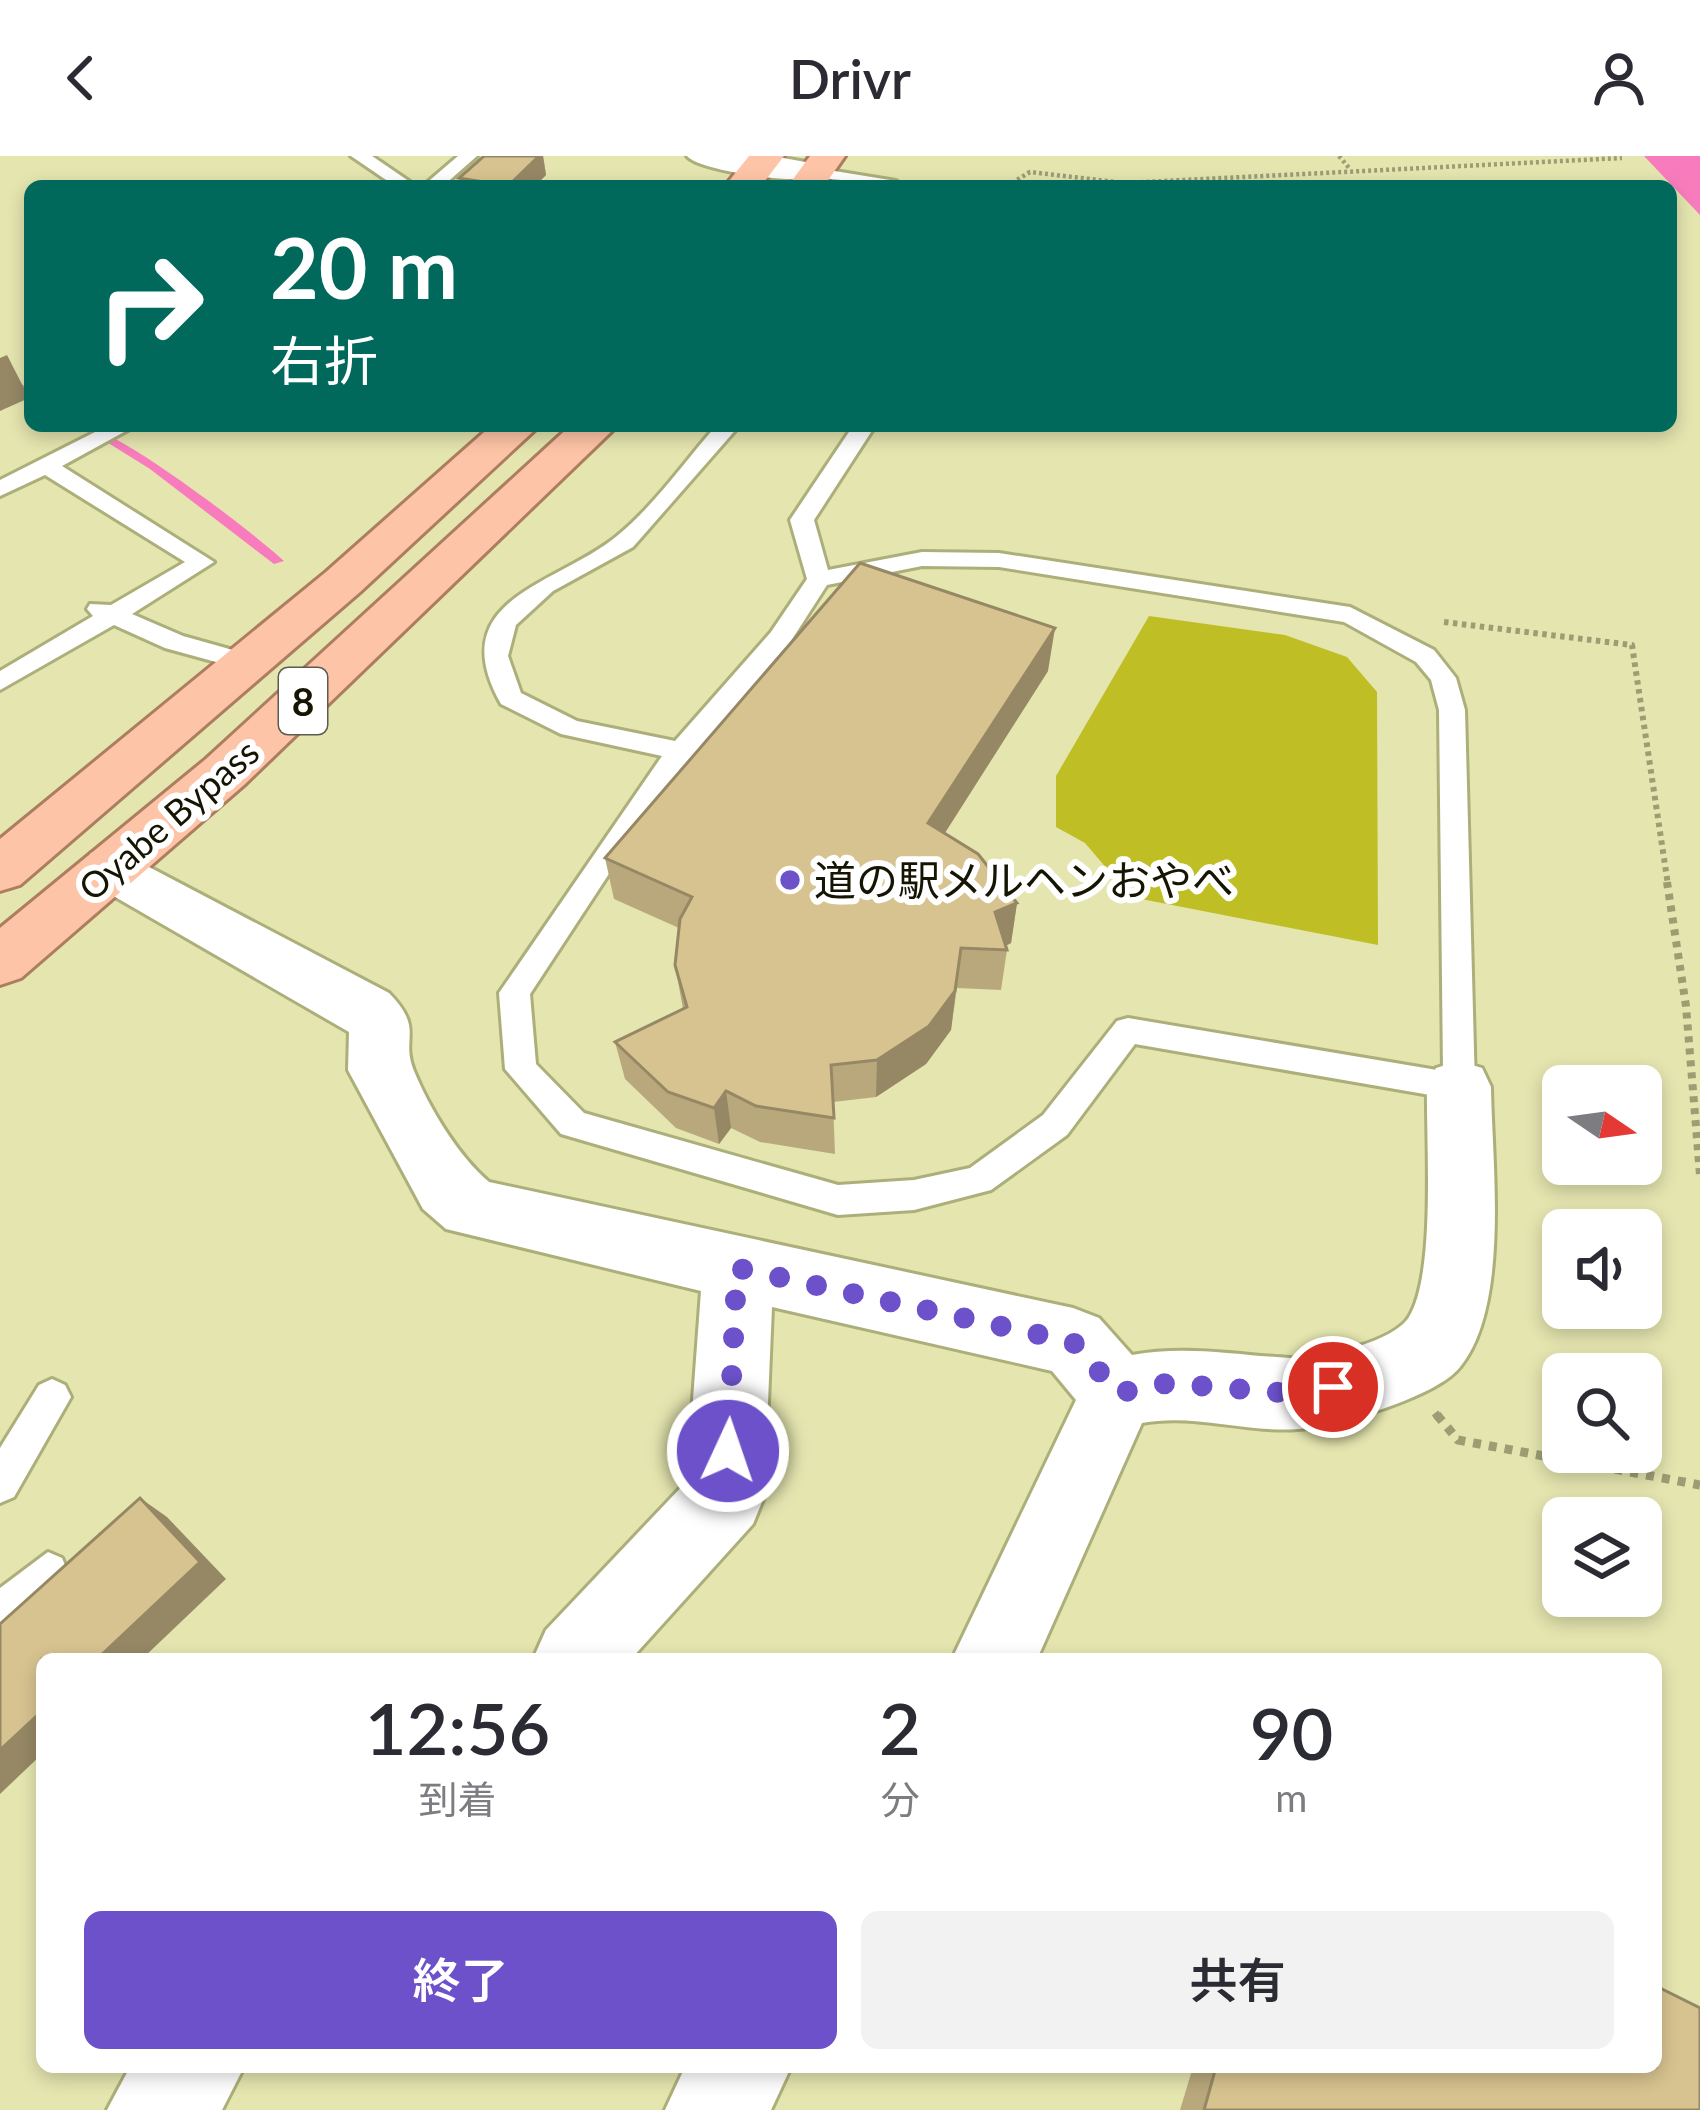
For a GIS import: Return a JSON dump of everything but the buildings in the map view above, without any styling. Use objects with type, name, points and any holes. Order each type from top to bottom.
[{"type":"highway","name":"Oyabe Bypass","points":[[0,870],[249,662],[510,432]]},
{"type":"highway","name":"Oyabe Bypass","points":[[0,962],[416,598],[589,432]]},
{"type":"street","points":[[704,156],[757,169],[816,172]]},
{"type":"street","points":[[111,868],[367,1010],[381,1025],[380,1070],[447,1188],[470,1208],[1073,1342],[1118,1393]]},
{"type":"street","points":[[1118,1393],[1168,1383],[1297,1394],[1369,1380],[1434,1345],[1459,1283],[1459,1087]]},
{"type":"street","points":[[580,1653],[725,1497],[737,1268]]},
{"type":"street","points":[[997,1653],[1118,1393]]},
{"type":"street","points":[[156,2110],[190,2073]]},
{"type":"street","points":[[714,2110],[739,2073]]},
{"type":"lane","points":[[360,156],[398,180]]},
{"type":"lane","points":[[439,180],[468,156]]},
{"type":"lane","points":[[816,172],[862,180]]},
{"type":"lane","points":[[0,489],[112,432]]},
{"type":"lane","points":[[682,751],[570,728],[509,698],[495,656],[504,622],[544,586],[625,542],[723,432]]},
{"type":"lane","points":[[819,579],[802,520],[860,432]]},
{"type":"lane","points":[[0,682],[105,612],[202,562],[46,466]]},
{"type":"lane","points":[[922,559],[999,560],[1350,615],[1400,638],[1443,679],[1452,710],[1459,1087],[1128,1030],[1055,1125],[979,1180],[914,1195],[838,1200],[573,1124],[521,1069],[514,993],[565,910],[682,751],[780,638],[819,579],[922,559]]},
{"type":"lane","points":[[105,612],[174,642],[249,662]]},
{"type":"lane","points":[[0,1484],[52,1396]]},
{"type":"lane","points":[[0,1615],[48,1572]]},
{"type":"path","points":[[1339,156],[1351,170]]},
{"type":"path","points":[[1176,180],[1621,156]]},
{"type":"path","points":[[1017,180],[1030,172],[1098,180]]},
{"type":"path","points":[[1400,638],[1417,627],[1463,620],[1632,645],[1686,1006],[1700,1175]]},
{"type":"path","points":[[1395,1366],[1458,1440],[1700,1485]]},
{"type":"shaded area","points":[[1644,156],[1700,156],[1700,215],[1677,191],[1677,180],[1667,180]]},
{"type":"shaded area","points":[[1149,616],[1285,635],[1347,657],[1377,692],[1378,945],[1131,897],[1085,843],[1056,827],[1056,776]]},
{"type":"waterway","points":[[0,375],[24,389]]},
{"type":"waterway","points":[[96,432],[154,467],[278,561]]},
{"type":"place","name":"道の駅メルヘンおやべ","points":[[790,880]]},
{"type":"route","points":[[728,1451],[737,1268],[1073,1342],[1118,1393],[1168,1383],[1297,1394],[1333,1387]]}]
